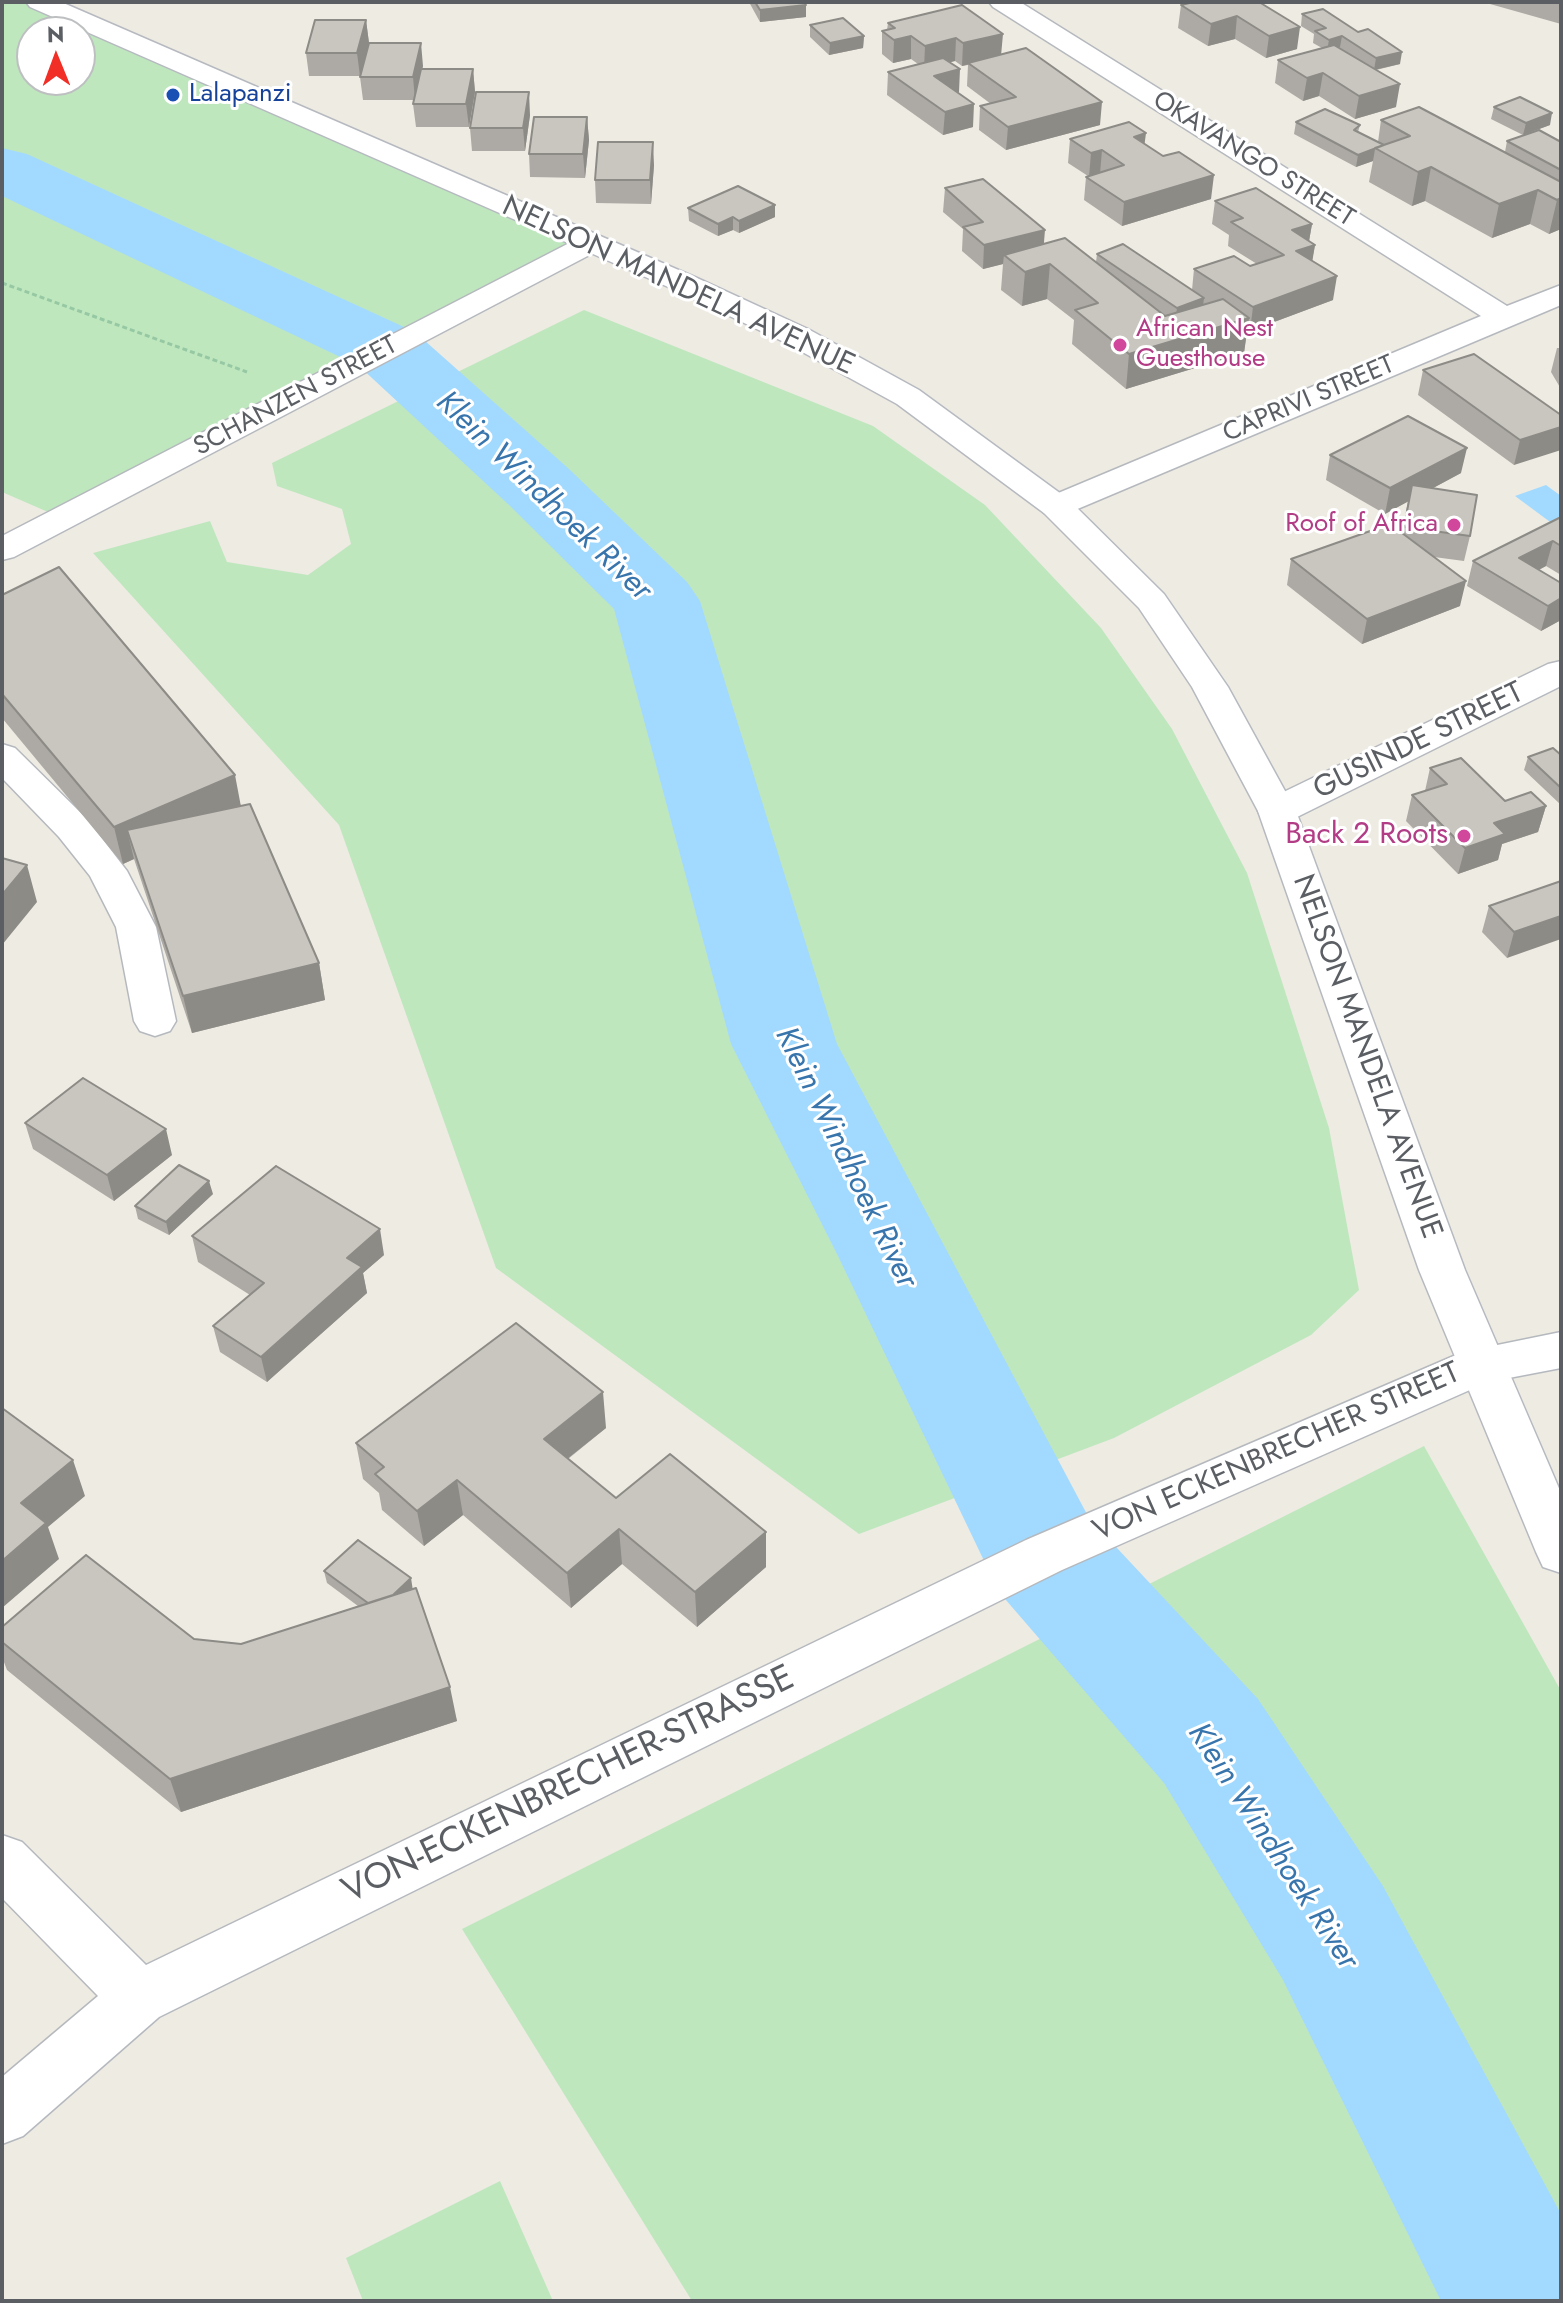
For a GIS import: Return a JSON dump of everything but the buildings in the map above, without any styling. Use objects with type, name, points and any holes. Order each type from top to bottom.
[{"type":"street","name":"NELSON MANDELA AVENUE","points":[[39,2],[686,284],[797,336],[908,397],[1056,506],[1152,601],[1210,687],[1277,811],[1442,1270],[1561,1552]]},
{"type":"street","name":"OKAVANGO STREET","points":[[1002,2],[1505,318]]},
{"type":"street","name":"SCHANZEN STREET","points":[[2,550],[589,244]]},
{"type":"street","name":"CAPRIVI STREET","points":[[1056,506],[1561,294]]},
{"type":"street","name":"GUSINDE STREET","points":[[1277,811],[1561,672]]},
{"type":"street","points":[[2,756],[73,828],[107,871],[136,927],[155,1021]]},
{"type":"street","name":"VON ECKENBRECHER STREET","points":[[999,1575],[1480,1365],[1561,1350]]},
{"type":"street","name":"VON-ECKENBRECHER-STRASSE","points":[[139,1998],[999,1575]]},
{"type":"street","points":[[2,1860],[139,1998],[2,2115]]},
{"type":"path","points":[[2,283],[304,393]]},
{"type":"green space","points":[[2,2],[36,2],[68,16],[16,16],[16,96],[96,96],[96,28],[589,244],[64,519],[2,492]]},
{"type":"green space","points":[[584,310],[873,426],[985,505],[1101,628],[1172,729],[1247,873],[1329,1128],[1359,1290],[1311,1335],[1114,1438],[859,1534],[496,1268],[339,825],[93,553],[210,521],[227,562],[308,575],[351,544],[342,509],[277,486],[272,463]]},
{"type":"green space","points":[[1424,1446],[1561,1691],[1561,2301],[692,2301],[462,1929]]},
{"type":"green space","points":[[500,2181],[553,2301],[363,2301],[346,2258]]},
{"type":"water","points":[[1546,485],[1561,496],[1561,530],[1515,496]]},
{"type":"waterway","name":"Klein Windhoek River","points":[[2,169],[387,349],[539,487],[656,601],[784,1044],[895,1256],[1044,1555],[1211,1741],[1333,1933],[1523,2301]]},
{"type":"place","name":"Lalapanzi","points":[[173,95]]},
{"type":"place","name":"African Nest Guesthouse","points":[[1120,345]]},
{"type":"place","name":"Roof of Africa","points":[[1454,525]]},
{"type":"place","name":"Back 2 Roots","points":[[1464,836]]}]
